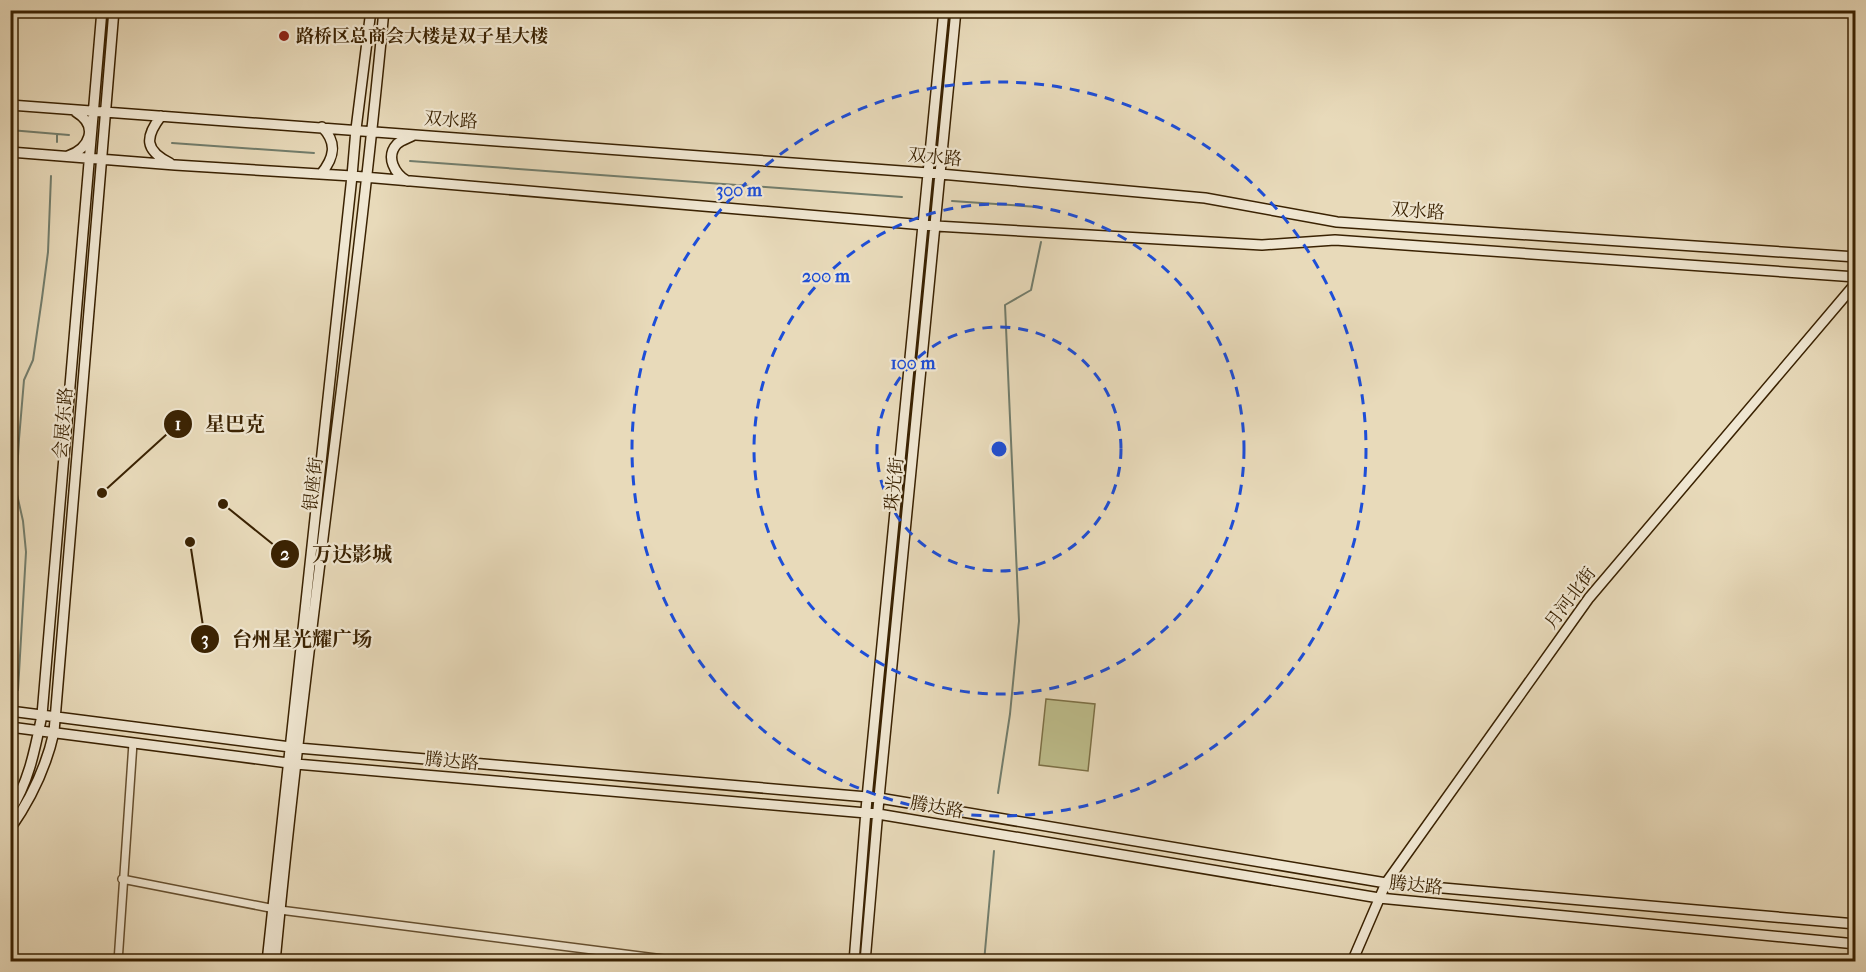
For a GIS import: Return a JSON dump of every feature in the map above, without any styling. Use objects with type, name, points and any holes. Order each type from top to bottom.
[{"type":"main road","name":"会展东路","points":[[10,811],[19,797],[28,774],[42,715],[102,10]]},
{"type":"main road","name":"会展东路","points":[[10,829],[27,804],[39,780],[54,732],[114,10]]},
{"type":"main road","points":[[294,747],[356,129],[371,10]]},
{"type":"main road","name":"银座街","points":[[276,910],[292,763],[372,131],[384,10]]},
{"type":"main road","name":"珠光街","points":[[854,962],[867,798],[930,173],[944,10]]},
{"type":"main road","name":"珠光街","points":[[866,962],[879,798],[956,10]]},
{"type":"main road","name":"双水路","points":[[10,105],[930,173],[1205,198],[1337,222],[1856,257]]},
{"type":"main road","points":[[65,157],[79,152],[86,143],[90,128],[86,118],[75,111]]},
{"type":"main road","points":[[161,116],[149,135],[149,146],[156,154],[175,165]]},
{"type":"main road","points":[[321,174],[330,163],[332,143],[329,134],[322,127]]},
{"type":"main road","points":[[407,182],[399,177],[392,164],[393,151],[398,143],[416,134]]},
{"type":"main road","name":"双水路","points":[[10,152],[352,176],[936,226],[1262,244],[1335,240],[1856,277]]},
{"type":"main road","name":"月河北街","points":[[1352,962],[1386,883],[1589,598],[1856,283]]},
{"type":"main road","name":"腾达路","points":[[10,711],[294,747],[879,798],[1386,883],[1856,924]]},
{"type":"main road","name":"腾达路","points":[[10,727],[292,763],[878,814],[1379,898],[1856,944]]},
{"type":"main road","points":[[267,962],[276,910]]},
{"type":"main road","points":[[275,962],[276,910]]},
{"type":"street","points":[[118,962],[133,743]]},
{"type":"street","points":[[122,879],[276,910],[687,962]]},
{"type":"green space","points":[[1046,699],[1095,704],[1088,771],[1039,765]]},
{"type":"waterway","points":[[10,130],[69,135]]},
{"type":"waterway","points":[[57,134],[57,142]]},
{"type":"waterway","points":[[172,143],[314,153]]},
{"type":"waterway","points":[[410,161],[902,197]]},
{"type":"waterway","points":[[18,690],[26,552],[23,521],[16,490],[19,439],[24,380],[33,360],[48,252],[51,176]]},
{"type":"waterway","points":[[952,201],[1038,207]]},
{"type":"waterway","points":[[998,793],[1010,714],[1019,621],[1005,305],[1031,290],[1041,242]]},
{"type":"waterway","points":[[984,962],[994,851]]},
{"type":"waterway","points":[[13,962],[14,868]]},
{"type":"place","name":"路桥区总商会大楼是双子星大楼","points":[[284,36]]},
{"type":"place","name":"星巴克","points":[[102,493]]},
{"type":"place","name":"万达影城","points":[[223,504]]},
{"type":"place","name":"台州星光耀广场","points":[[190,542]]}]
